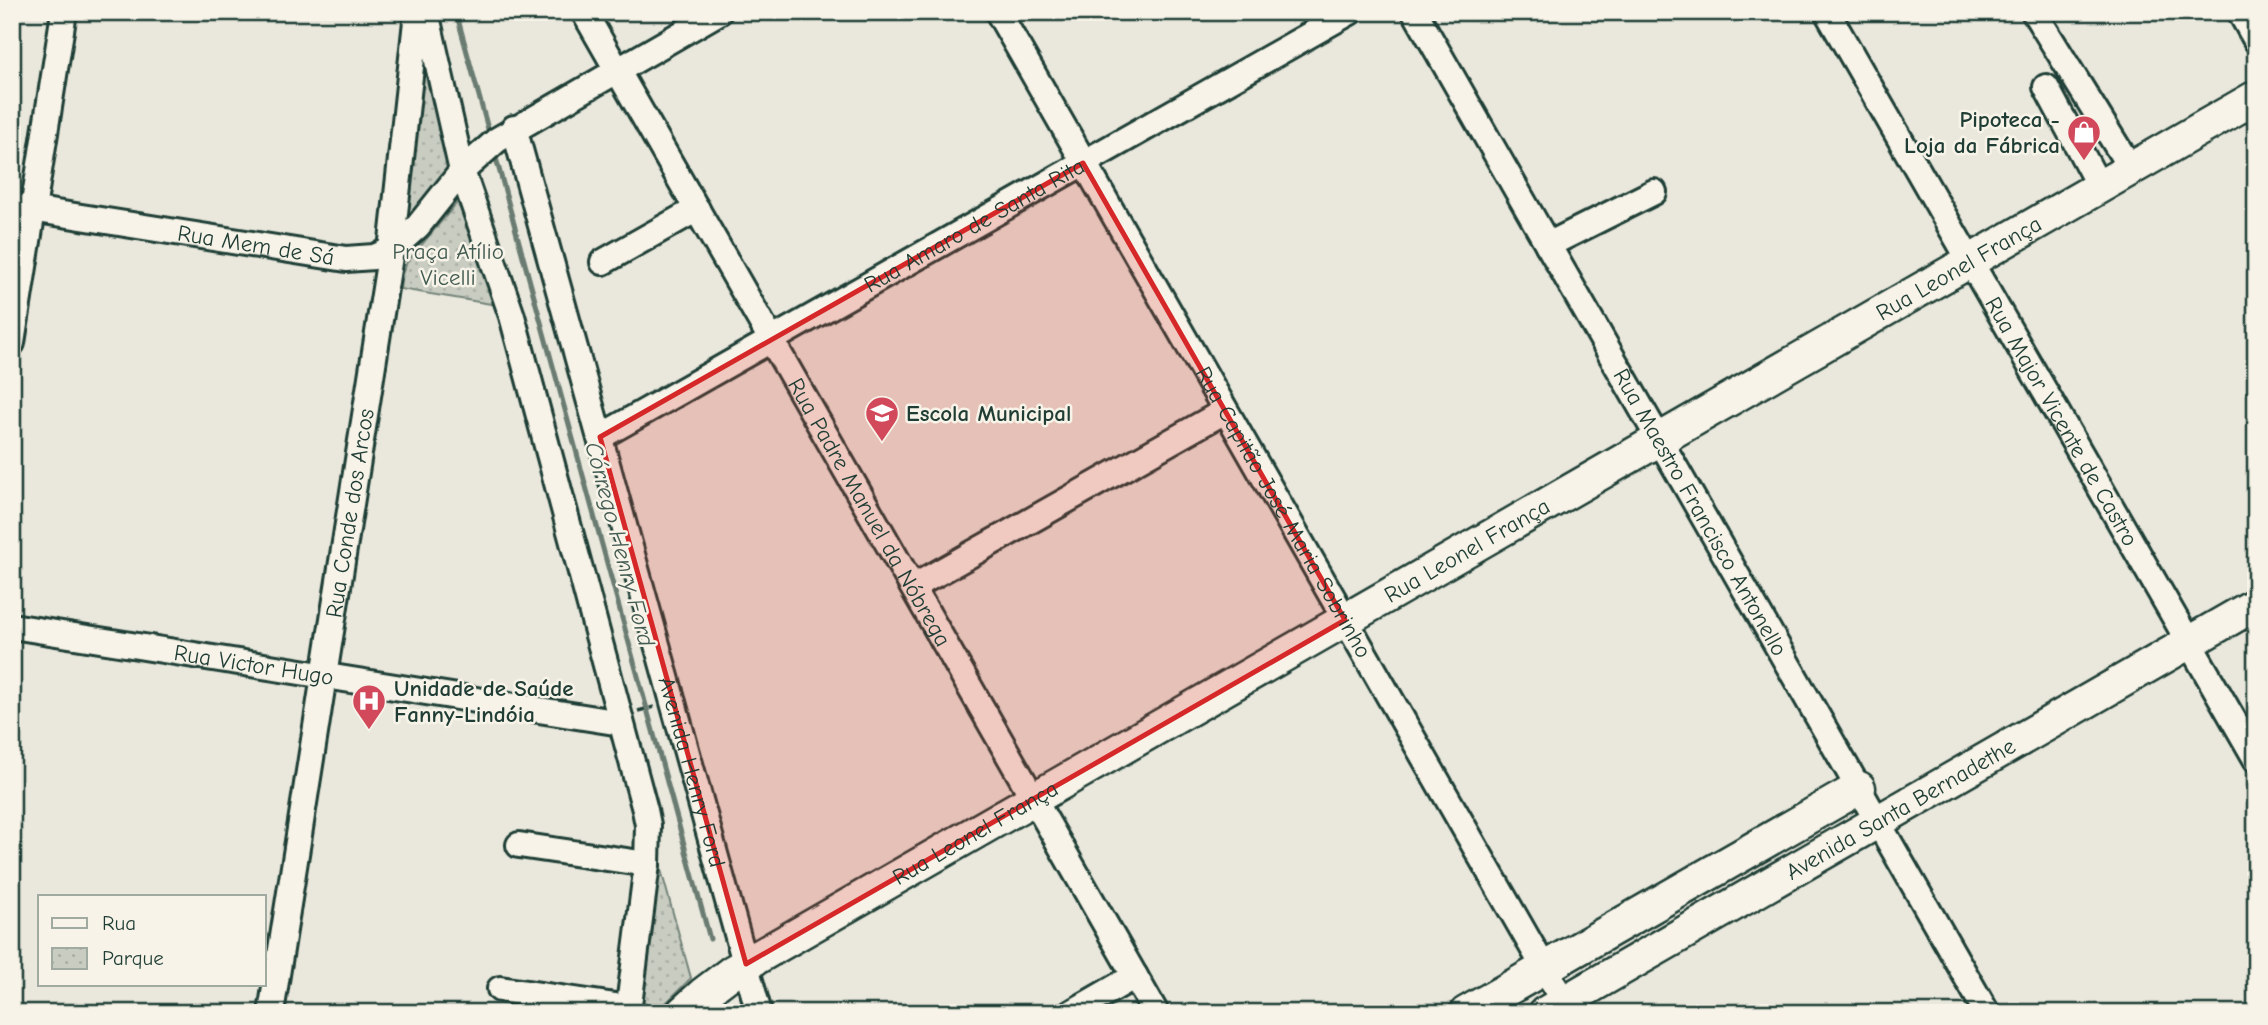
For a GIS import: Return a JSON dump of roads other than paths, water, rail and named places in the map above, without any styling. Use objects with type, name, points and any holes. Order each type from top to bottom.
[{"type":"main road","name":"Rua Leonel França","points":[[682,1013],[718,981],[746,964],[2256,97]]},
{"type":"main road","name":"Avenida Santa Bernadethe","points":[[1559,1009],[2256,604]]},
{"type":"main road","name":"Avenida Santa Bernadethe","points":[[1466,1013],[1859,788]]},
{"type":"street","points":[[12,342],[23,207],[64,12]]},
{"type":"street","name":"Rua Conde dos Arcos","points":[[271,1013],[391,250],[417,12]]},
{"type":"street","points":[[426,12],[462,170],[512,316],[625,718],[648,825],[647,864],[629,1010],[500,989]]},
{"type":"street","name":"Rua Padre Manuel da Nóbrega","points":[[584,12],[1156,1013]]},
{"type":"street","name":"Rua Mem de Sá","points":[[23,207],[346,259],[374,257],[391,250],[418,226],[462,170],[514,128],[719,12]]},
{"type":"street","name":"Rua Capitão José Maria Sobrinho","points":[[998,12],[1544,968],[1559,1009]]},
{"type":"street","name":"Rua Amaro de Santa Rita","points":[[600,437],[1350,12]]},
{"type":"street","name":"Rua Maestro Francisco Antonello","points":[[1415,12],[1987,1013]]},
{"type":"street","name":"Rua Major Vicente de Castro","points":[[1827,12],[2256,759]]},
{"type":"street","points":[[2034,12],[2131,169]]},
{"type":"street","points":[[2240,12],[2256,40]]},
{"type":"street","points":[[2046,87],[2099,186]]},
{"type":"street","name":"Avenida Henry Ford","points":[[514,128],[759,1013]]},
{"type":"street","points":[[1548,245],[1654,192]]},
{"type":"street","points":[[603,262],[697,209]]},
{"type":"street","points":[[913,587],[1225,411]]},
{"type":"street","name":"Rua Victor Hugo","points":[[12,626],[324,676],[625,718]]},
{"type":"street","points":[[519,845],[647,864]]},
{"type":"street","points":[[1071,1013],[1135,976]]},
{"type":"waterway","name":"Córrego Henry Ford","points":[[456,12],[488,129]]},
{"type":"waterway","name":"Córrego Henry Ford","points":[[496,158],[710,939]]},
{"type":"place","name":"Pipoteca - Loja da Fábrica","points":[[2084,162]]},
{"type":"place","name":"Escola Municipal","points":[[882,443]]},
{"type":"place","name":"Unidade de Saúde Fanny-Lindóia","points":[[369,731]]},
{"type":"park label","name":"Praça Atílio Vicelli","points":[[448,264]]}]
